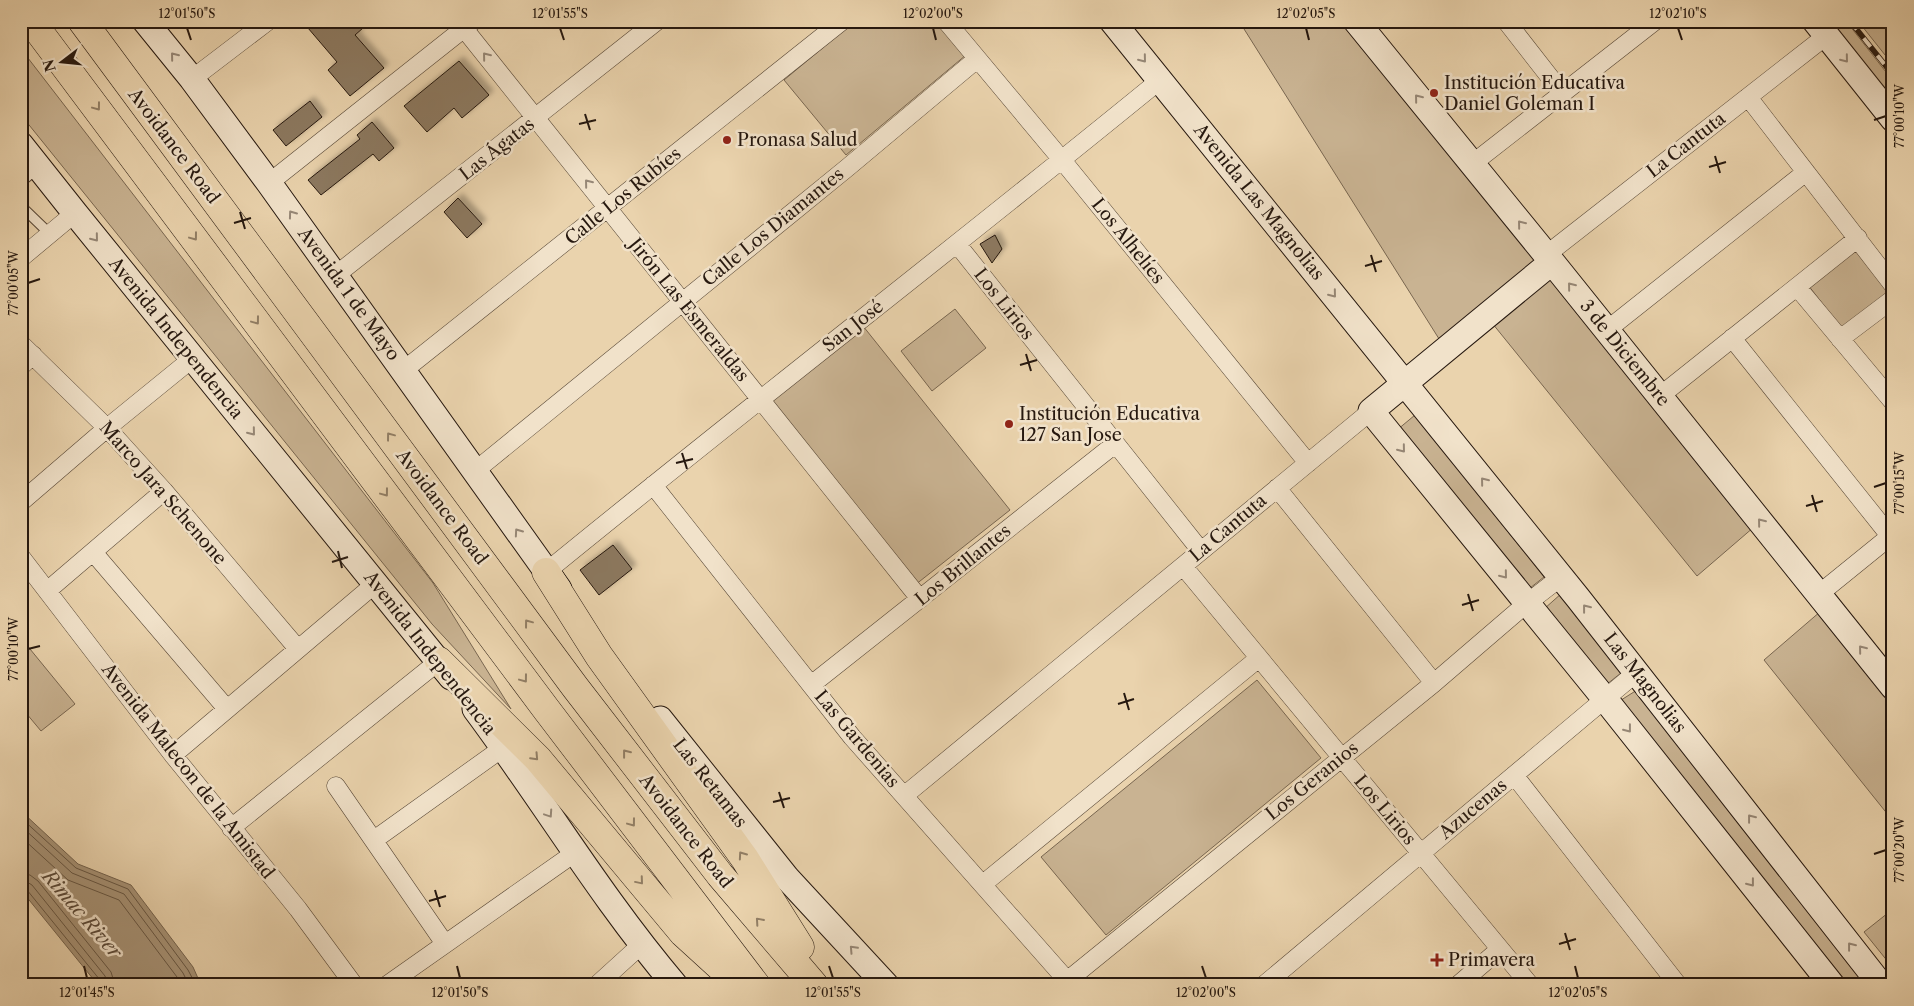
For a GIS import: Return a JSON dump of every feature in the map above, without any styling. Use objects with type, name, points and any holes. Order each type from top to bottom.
[{"type":"highway","name":"Avoidance Road","points":[[31,21],[546,709],[756,985]]},
{"type":"highway","name":"Avoidance Road","points":[[85,25],[575,687],[720,875],[814,985]]},
{"type":"highway","points":[[546,572],[599,656],[745,859],[823,985]]},
{"type":"highway","points":[[439,661],[538,759],[683,933],[740,985]]},
{"type":"street","name":"Avenida 1 de Mayo","points":[[146,21],[192,79],[336,275],[546,572]]},
{"type":"street","points":[[192,79],[268,21]]},
{"type":"street","name":"Las Ágatas","points":[[336,275],[657,21]]},
{"type":"street","name":"Calle Los Rubíes","points":[[404,370],[842,21]]},
{"type":"street","name":"Los Alhelíes","points":[[946,21],[1062,160],[1308,463]]},
{"type":"street","name":"Avenida Las Magnolias","points":[[1112,21],[1405,383]]},
{"type":"street","name":"3 de Diciembre","points":[[1356,21],[1818,594],[1889,673]]},
{"type":"street","points":[[1506,21],[1563,94]]},
{"type":"street","points":[[1472,164],[1655,21]]},
{"type":"street","points":[[269,183],[465,24]]},
{"type":"street","name":"Jirón Las Esmeraldas","points":[[465,24],[536,118],[681,302],[920,600]]},
{"type":"street","points":[[1820,28],[1893,119]]},
{"type":"street","name":"La Cantuta","points":[[905,795],[1405,383],[1549,258],[1748,97],[1820,28]]},
{"type":"street","name":"Calle Los Diamantes","points":[[475,471],[847,168],[977,59]]},
{"type":"street","name":"San José","points":[[546,572],[1160,80]]},
{"type":"street","points":[[1748,97],[1893,285]]},
{"type":"street","name":"Avenida Independencia","points":[[21,145],[30,175],[75,213],[439,661],[504,747],[641,945],[674,985]]},
{"type":"street","points":[[1607,330],[1806,172]]},
{"type":"street","points":[[21,258],[75,213]]},
{"type":"street","points":[[1660,396],[1858,238]]},
{"type":"street","name":"Los Lirios","points":[[957,244],[1201,551]]},
{"type":"street","points":[[1797,287],[1893,402]]},
{"type":"street","points":[[1840,339],[1893,299]]},
{"type":"street","points":[[1732,338],[1892,535],[1818,594]]},
{"type":"street","name":"Marco Jara Schenone","points":[[25,355],[107,428],[164,491],[298,649]]},
{"type":"street","points":[[21,502],[107,428],[193,358]]},
{"type":"street","name":"Las Magnolias","points":[[1405,383],[1637,672],[1881,985]]},
{"type":"street","points":[[1371,411],[1605,699],[1832,985]]},
{"type":"street","name":"Los Brillantes","points":[[811,685],[1115,444]]},
{"type":"street","name":"Las Gardenias","points":[[653,485],[852,737],[905,795],[1067,983]]},
{"type":"street","points":[[1277,488],[1434,683]]},
{"type":"street","points":[[47,591],[164,491]]},
{"type":"street","points":[[94,552],[227,709]]},
{"type":"street","name":"Avenida Malecon de la Amistad","points":[[21,557],[173,755],[298,909],[354,985]]},
{"type":"street","name":"Los Lirios","points":[[1183,566],[1530,985]]},
{"type":"street","name":"Las Retamas","points":[[546,572],[729,808],[787,878],[886,985]]},
{"type":"street","name":"Los Geranios","points":[[1067,983],[1561,577]]},
{"type":"street","points":[[173,755],[375,584]]},
{"type":"street","points":[[982,884],[1259,658]]},
{"type":"street","points":[[231,828],[439,661]]},
{"type":"street","name":"Azucenas","points":[[1264,985],[1637,672]]},
{"type":"street","points":[[374,840],[504,747]]},
{"type":"street","points":[[1514,775],[1678,985]]},
{"type":"street","points":[[336,786],[445,944]]},
{"type":"street","points":[[387,985],[576,852]]},
{"type":"street","points":[[597,985],[641,945]]},
{"type":"street","points":[[1458,985],[1500,949]]},
{"type":"lane","points":[[21,206],[50,234]]},
{"type":"shaded area","points":[[855,21],[939,21],[966,55],[846,155],[784,80]]},
{"type":"shaded area","points":[[1239,21],[1347,21],[1540,258],[1441,342]]},
{"type":"shaded area","points":[[1824,21],[1846,21],[1893,81],[1893,110]]},
{"type":"shaded area","points":[[1858,21],[1879,21],[1893,39],[1893,65]]},
{"type":"shaded area","points":[[21,49],[433,583],[511,709],[432,624],[21,115]]},
{"type":"shaded area","points":[[1853,247],[1891,290],[1843,330],[1808,285]]},
{"type":"shaded area","points":[[1548,269],[1754,527],[1697,576],[1488,318]]},
{"type":"shaded area","points":[[955,309],[986,348],[932,391],[901,351]]},
{"type":"shaded area","points":[[863,326],[1010,510],[915,585],[771,402]]},
{"type":"shaded area","points":[[1415,415],[1544,577],[1525,592],[1397,430]]},
{"type":"shaded area","points":[[1562,593],[1621,673],[1602,688],[1544,609]]},
{"type":"shaded area","points":[[1821,611],[1893,700],[1893,821],[1764,660]]},
{"type":"shaded area","points":[[21,638],[75,704],[41,731],[21,707]]},
{"type":"shaded area","points":[[1257,680],[1321,758],[1106,935],[1041,857]]},
{"type":"shaded area","points":[[1637,690],[1866,985],[1843,985],[1618,702]]},
{"type":"shaded area","points":[[1893,909],[1893,968],[1864,932]]},
{"type":"water","name":"Rimac River","points":[[21,811],[78,864],[131,885],[193,967],[201,985],[98,985],[21,890]]},
{"type":"building","points":[[302,21],[371,21],[355,35],[384,68],[350,96],[328,70],[337,62]]},
{"type":"building","points":[[459,61],[489,95],[462,118],[454,108],[427,132],[404,106]]},
{"type":"building","points":[[310,101],[322,117],[286,146],[273,130]]},
{"type":"building","points":[[372,122],[394,148],[379,161],[373,154],[321,195],[308,180],[360,139],[357,135]]},
{"type":"building","points":[[458,198],[482,224],[467,238],[444,212]]},
{"type":"building","points":[[995,235],[1002,249],[992,263],[980,244]]},
{"type":"building","points":[[613,545],[632,569],[599,595],[580,570]]},
{"type":"railway","points":[[1850,21],[1893,75]]},
{"type":"place","name":"Institución Educativa Daniel Goleman I","points":[[1434,93]]},
{"type":"place","name":"Pronasa Salud","points":[[727,140]]},
{"type":"place","name":"Institución Educativa 127 San Jose","points":[[1009,424]]},
{"type":"place","name":"Primavera","points":[[1437,960]]}]
